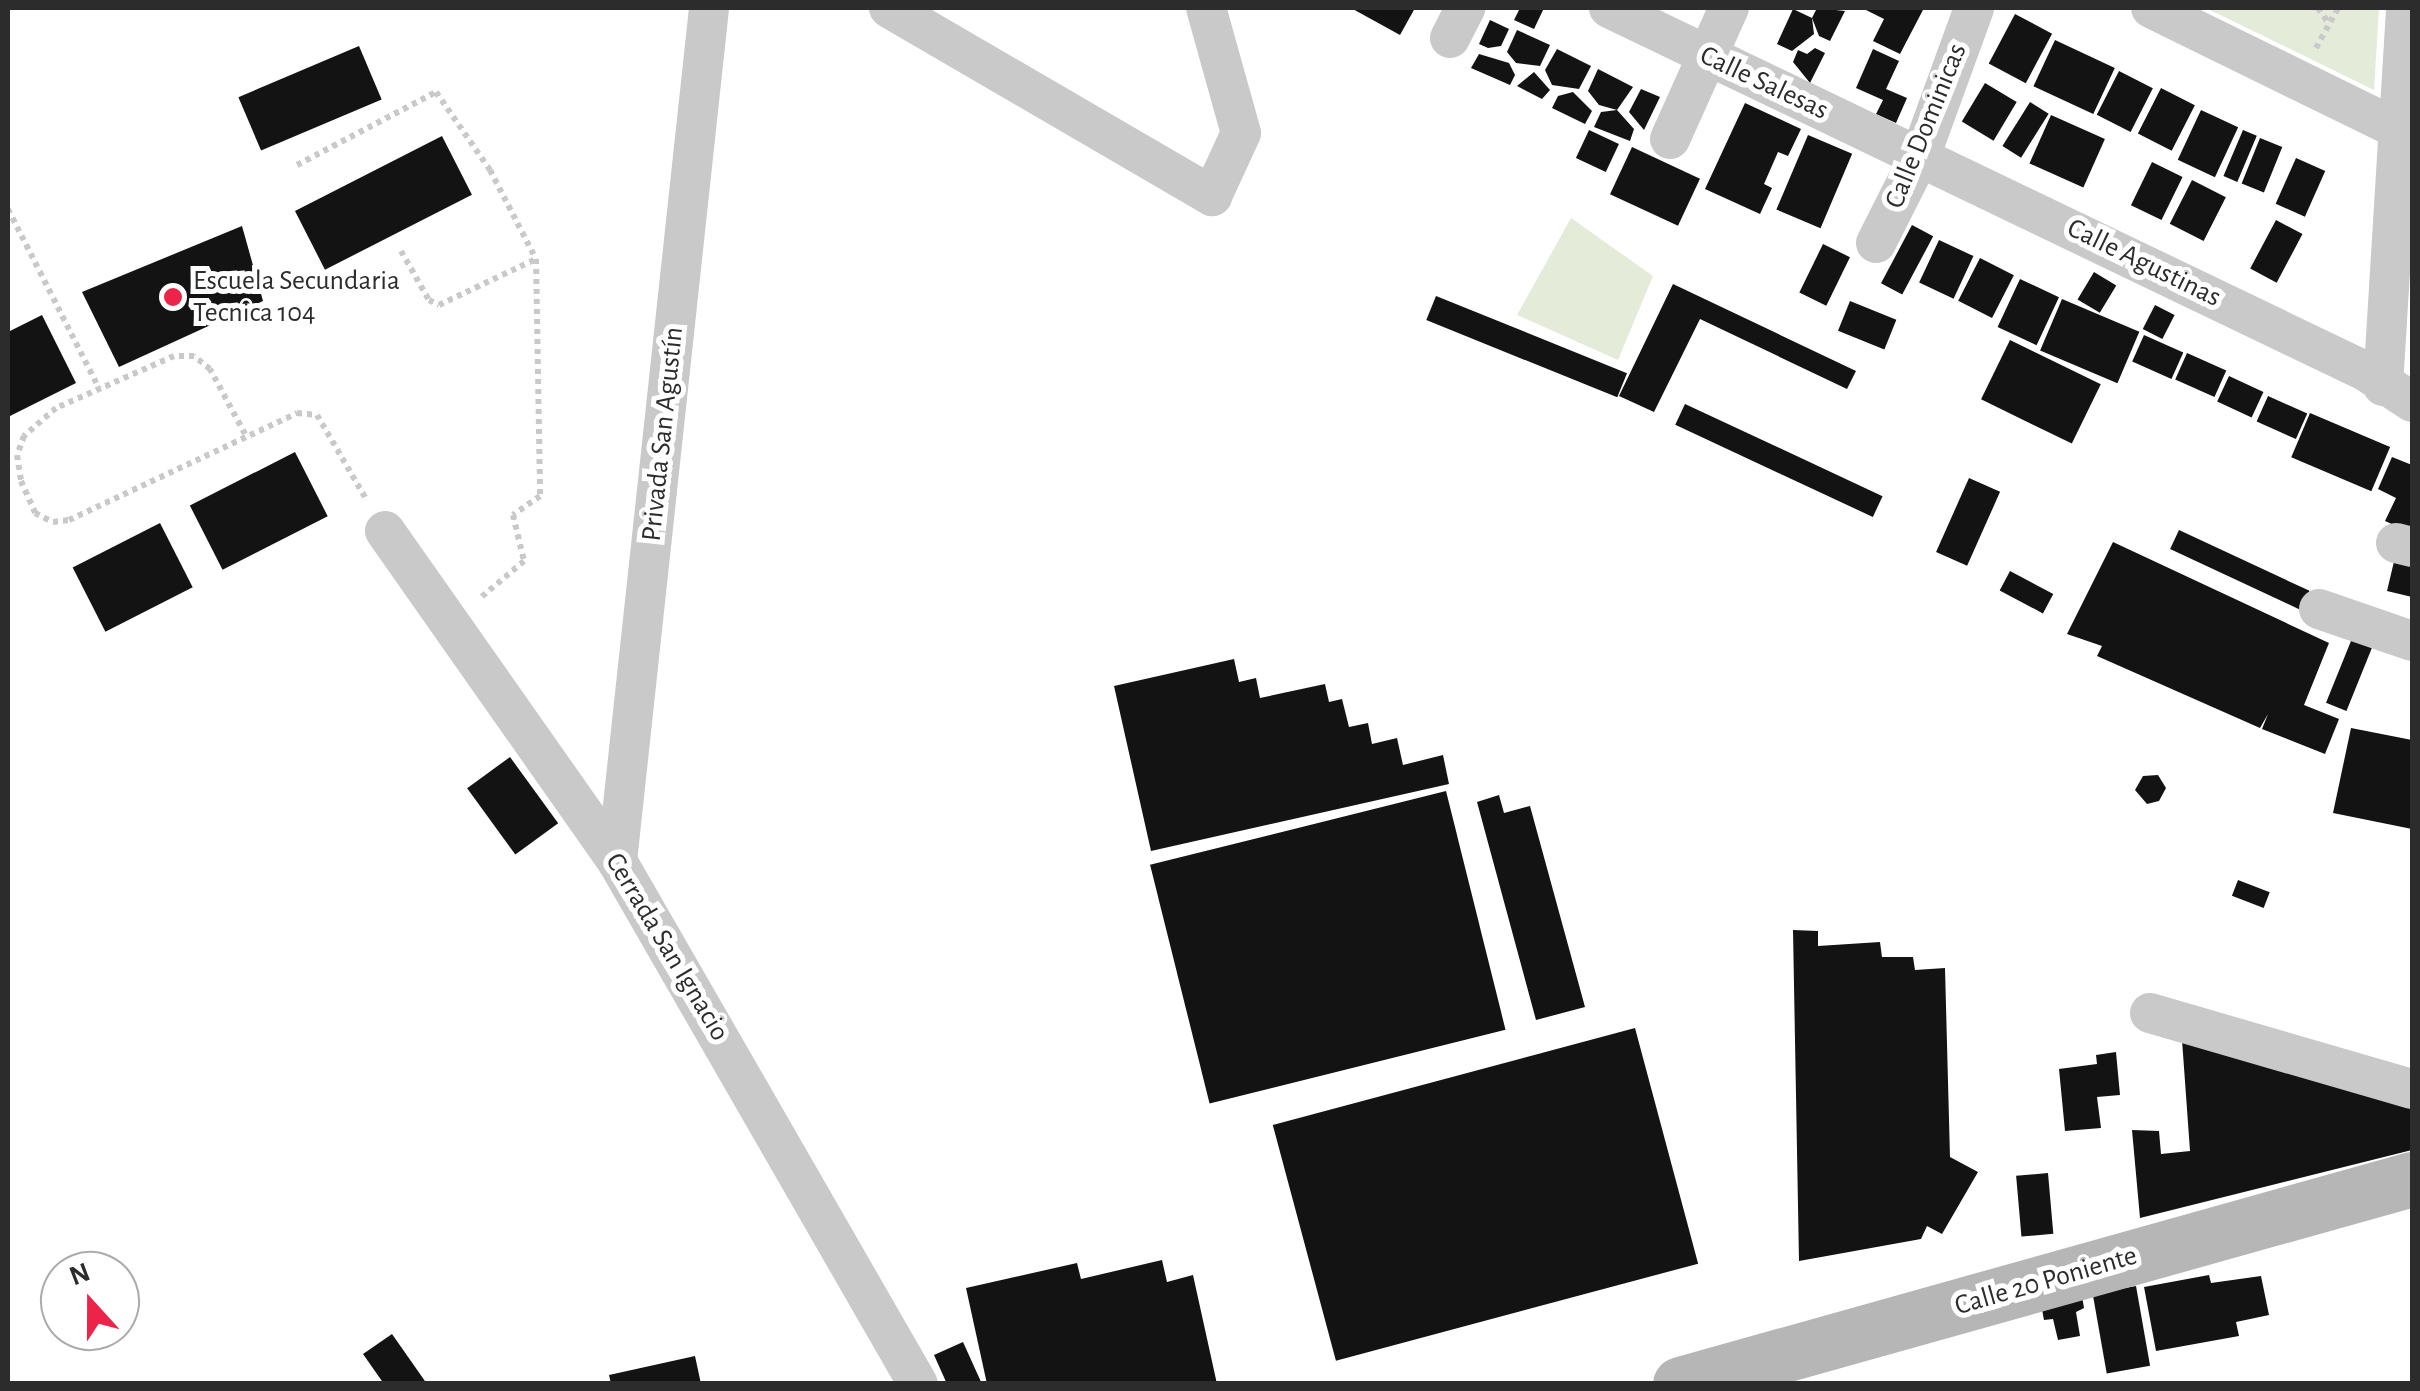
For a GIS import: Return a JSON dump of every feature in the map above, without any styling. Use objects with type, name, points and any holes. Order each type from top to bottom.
[{"type":"main road","name":"Calle 20 Poniente","points":[[1680,1384],[2412,1179]]},
{"type":"street","name":"Privada San Agustín","points":[[616,861],[709,8]]},
{"type":"street","points":[[888,8],[1212,196],[1242,133],[1206,8]]},
{"type":"street","name":"Calle Salesas","points":[[1608,8],[1707,58],[1920,154]]},
{"type":"street","points":[[1670,138],[1729,8]]},
{"type":"street","name":"Calle Dominicas","points":[[1876,243],[1920,154],[1974,8]]},
{"type":"street","points":[[2151,8],[2400,130]]},
{"type":"street","points":[[2393,379],[2406,8]]},
{"type":"street","name":"Calle Agustinas","points":[[1920,154],[2393,379]]},
{"type":"street","name":"Cerrada San Ignacio","points":[[385,531],[616,861],[918,1384]]},
{"type":"street","points":[[2319,609],[2412,641]]},
{"type":"street","points":[[2150,1014],[2412,1088]]},
{"type":"path","points":[[2318,8],[2329,24]]},
{"type":"path","points":[[297,164],[436,92],[490,170],[536,259],[540,496],[512,515],[524,561],[450,621]]},
{"type":"path","points":[[8,209],[100,388]]},
{"type":"path","points":[[401,251],[438,306],[536,259]]},
{"type":"path","points":[[245,434],[210,369],[194,356],[174,356],[56,408],[24,436],[17,455],[35,512],[53,522],[87,515],[245,434],[296,413],[317,415],[385,531]]},
{"type":"green space","points":[[2206,8],[2379,8],[2374,90]]},
{"type":"green space","points":[[1571,218],[1653,276],[1618,360],[1517,315]]},
{"type":"building","points":[[1351,8],[1415,8],[1400,35]]},
{"type":"building","points":[[1520,8],[1544,8],[1534,29],[1514,20]]},
{"type":"building","points":[[1817,8],[1845,11],[1830,41],[1819,36],[1812,18]]},
{"type":"building","points":[[1862,8],[1924,8],[1900,54],[1873,41],[1884,19]]},
{"type":"building","points":[[1793,9],[1812,18],[1814,34],[1792,51],[1777,44]]},
{"type":"building","points":[[2015,14],[2052,34],[2026,83],[1989,63]]},
{"type":"building","points":[[1490,20],[1509,29],[1501,46],[1488,48],[1479,44]]},
{"type":"building","points":[[1517,30],[1550,45],[1540,66],[1516,63],[1507,52]]},
{"type":"building","points":[[2055,40],[2115,68],[2093,114],[2033,86]]},
{"type":"building","points":[[359,46],[382,99],[261,151],[238,97]]},
{"type":"building","points":[[1815,48],[1825,53],[1810,83],[1793,62],[1798,50],[1807,54]]},
{"type":"building","points":[[1557,49],[1591,66],[1579,89],[1552,85],[1545,70]]},
{"type":"building","points":[[1873,49],[1899,61],[1886,89],[1907,98],[1896,123],[1876,114],[1883,100],[1856,88]]},
{"type":"building","points":[[1479,54],[1509,63],[1515,75],[1510,85],[1471,68]]},
{"type":"building","points":[[1598,69],[1633,87],[1617,110],[1599,105],[1588,91]]},
{"type":"building","points":[[2119,71],[2153,88],[2131,132],[2097,115]]},
{"type":"building","points":[[1534,72],[1550,90],[1542,99],[1517,86]]},
{"type":"building","points":[[1985,83],[2017,102],[1994,141],[1962,122]]},
{"type":"building","points":[[2161,88],[2195,105],[2172,151],[2138,133]]},
{"type":"building","points":[[1641,89],[1660,97],[1644,130],[1629,112]]},
{"type":"building","points":[[1573,92],[1592,111],[1585,124],[1552,108],[1558,96]]},
{"type":"building","points":[[2030,102],[2049,114],[2021,158],[2002,146]]},
{"type":"building","points":[[1745,103],[1801,129],[1788,156],[1778,152],[1764,184],[1772,188],[1760,214],[1705,189]]},
{"type":"building","points":[[1617,110],[1634,129],[1630,141],[1594,127],[1601,112]]},
{"type":"building","points":[[2201,110],[2238,127],[2215,177],[2178,160]]},
{"type":"building","points":[[2051,115],[2105,139],[2083,187],[2029,163]]},
{"type":"building","points":[[1589,130],[1619,144],[1606,172],[1576,158]]},
{"type":"building","points":[[2243,130],[2257,136],[2237,182],[2223,176]]},
{"type":"building","points":[[1808,135],[1852,154],[1821,228],[1776,210]]},
{"type":"building","points":[[442,136],[472,195],[325,270],[295,211]]},
{"type":"building","points":[[2260,138],[2282,147],[2264,192],[2242,183]]},
{"type":"building","points":[[1632,147],[1700,179],[1678,226],[1610,194]]},
{"type":"building","points":[[2296,158],[2325,171],[2305,217],[2276,204]]},
{"type":"building","points":[[2152,162],[2183,177],[2162,220],[2131,205]]},
{"type":"building","points":[[2192,180],[2226,197],[2204,241],[2170,224]]},
{"type":"building","points":[[2276,220],[2302,234],[2277,283],[2250,269]]},
{"type":"building","points":[[1912,225],[1933,236],[1902,295],[1881,283]]},
{"type":"building","name":"Escuela Secundaria Tecnica 104","points":[[242,226],[263,301],[119,367],[82,292]]},
{"type":"building","points":[[1939,240],[1973,256],[1954,299],[1919,283]]},
{"type":"building","points":[[1823,244],[1850,257],[1826,306],[1799,293]]},
{"type":"building","points":[[1980,258],[2014,275],[1992,318],[1958,301]]},
{"type":"building","points":[[2094,272],[2116,285],[2100,313],[2078,299]]},
{"type":"building","points":[[2020,279],[2059,297],[2037,345],[1998,327]]},
{"type":"building","points":[[1673,284],[1856,371],[1847,389],[1700,319],[1654,412],[1619,396]]},
{"type":"building","points":[[1436,296],[1627,373],[1617,397],[1426,320]]},
{"type":"building","points":[[2062,299],[2139,332],[2117,383],[2040,351]]},
{"type":"building","points":[[1850,301],[1896,320],[1884,349],[1838,331]]},
{"type":"building","points":[[2155,305],[2175,315],[2162,339],[2143,329]]},
{"type":"building","points":[[42,315],[76,383],[8,417],[8,332]]},
{"type":"building","points":[[2144,335],[2183,352],[2171,379],[2132,361]]},
{"type":"building","points":[[2010,340],[2101,384],[2072,444],[1981,399]]},
{"type":"building","points":[[2187,353],[2226,370],[2214,397],[2175,379]]},
{"type":"building","points":[[2229,376],[2263,392],[2252,417],[2217,401]]},
{"type":"building","points":[[2268,396],[2307,413],[2296,439],[2257,422]]},
{"type":"building","points":[[1685,404],[1883,496],[1873,517],[1675,425]]},
{"type":"building","points":[[2310,413],[2390,447],[2371,491],[2291,457]]},
{"type":"building","points":[[295,452],[328,516],[223,570],[190,506]]},
{"type":"building","points":[[2392,457],[2412,465],[2412,533],[2385,521],[2396,498],[2378,489]]},
{"type":"building","points":[[1969,478],[2000,492],[1967,566],[1936,552]]},
{"type":"building","points":[[160,523],[193,587],[105,632],[73,567]]},
{"type":"building","points":[[2179,530],[2310,591],[2301,610],[2170,549]]},
{"type":"building","points":[[2113,542],[2329,643],[2304,705],[2339,719],[2325,754],[2262,729],[2268,714],[2260,728],[2097,656],[2102,646],[2067,634]]},
{"type":"building","points":[[2396,553],[2412,557],[2412,597],[2387,591]]},
{"type":"building","points":[[2010,571],[2053,594],[2043,613],[2000,590]]},
{"type":"building","points":[[2353,636],[2373,644],[2346,711],[2326,703]]},
{"type":"building","points":[[1234,659],[1239,682],[1256,678],[1260,698],[1325,684],[1329,702],[1342,699],[1349,727],[1368,723],[1372,744],[1397,738],[1403,765],[1443,755],[1449,784],[1151,851],[1114,686]]},
{"type":"building","points":[[2351,728],[2412,740],[2412,829],[2333,813]]},
{"type":"building","points":[[510,757],[558,823],[515,854],[467,788]]},
{"type":"building","points":[[2158,775],[2166,788],[2159,801],[2147,804],[2135,790],[2143,776]]},
{"type":"building","points":[[1446,791],[1506,1030],[1210,1103],[1150,865]]},
{"type":"building","points":[[1499,795],[1504,813],[1530,806],[1585,1007],[1536,1020],[1477,802]]},
{"type":"building","points":[[2238,880],[2270,892],[2264,908],[2232,896]]},
{"type":"building","points":[[1793,930],[1818,931],[1818,946],[1880,942],[1882,957],[1913,957],[1915,970],[1945,968],[1950,1157],[1978,1172],[1942,1234],[1927,1226],[1921,1239],[1799,1261]]},
{"type":"building","points":[[1635,1028],[1698,1264],[1336,1361],[1273,1125]]},
{"type":"building","points":[[2182,1040],[2412,1106],[2412,1150],[2140,1218],[2132,1130],[2159,1131],[2161,1154],[2190,1151]]},
{"type":"building","points":[[2116,1052],[2120,1095],[2097,1097],[2101,1128],[2065,1131],[2059,1069],[2097,1064],[2096,1055]]},
{"type":"building","points":[[2048,1173],[2053,1234],[2021,1237],[2016,1176]]},
{"type":"building","points":[[1162,1260],[1167,1282],[1193,1275],[1217,1384],[987,1384],[966,1288],[1077,1263],[1081,1279]]},
{"type":"building","points":[[2209,1275],[2211,1283],[2261,1276],[2269,1315],[2236,1322],[2239,1336],[2156,1351],[2144,1287]]},
{"type":"building","points":[[2136,1286],[2150,1366],[2107,1373],[2093,1294]]},
{"type":"building","points":[[2082,1296],[2084,1308],[2076,1312],[2080,1336],[2058,1340],[2053,1319],[2044,1320],[2041,1304]]},
{"type":"building","points":[[392,1334],[427,1384],[384,1384],[363,1354]]},
{"type":"building","points":[[963,1342],[982,1384],[947,1384],[934,1355]]},
{"type":"building","points":[[695,1356],[701,1384],[611,1384],[609,1375]]},
{"type":"place","name":"Escuela Secundaria Tecnica 104","points":[[173,297]]}]
